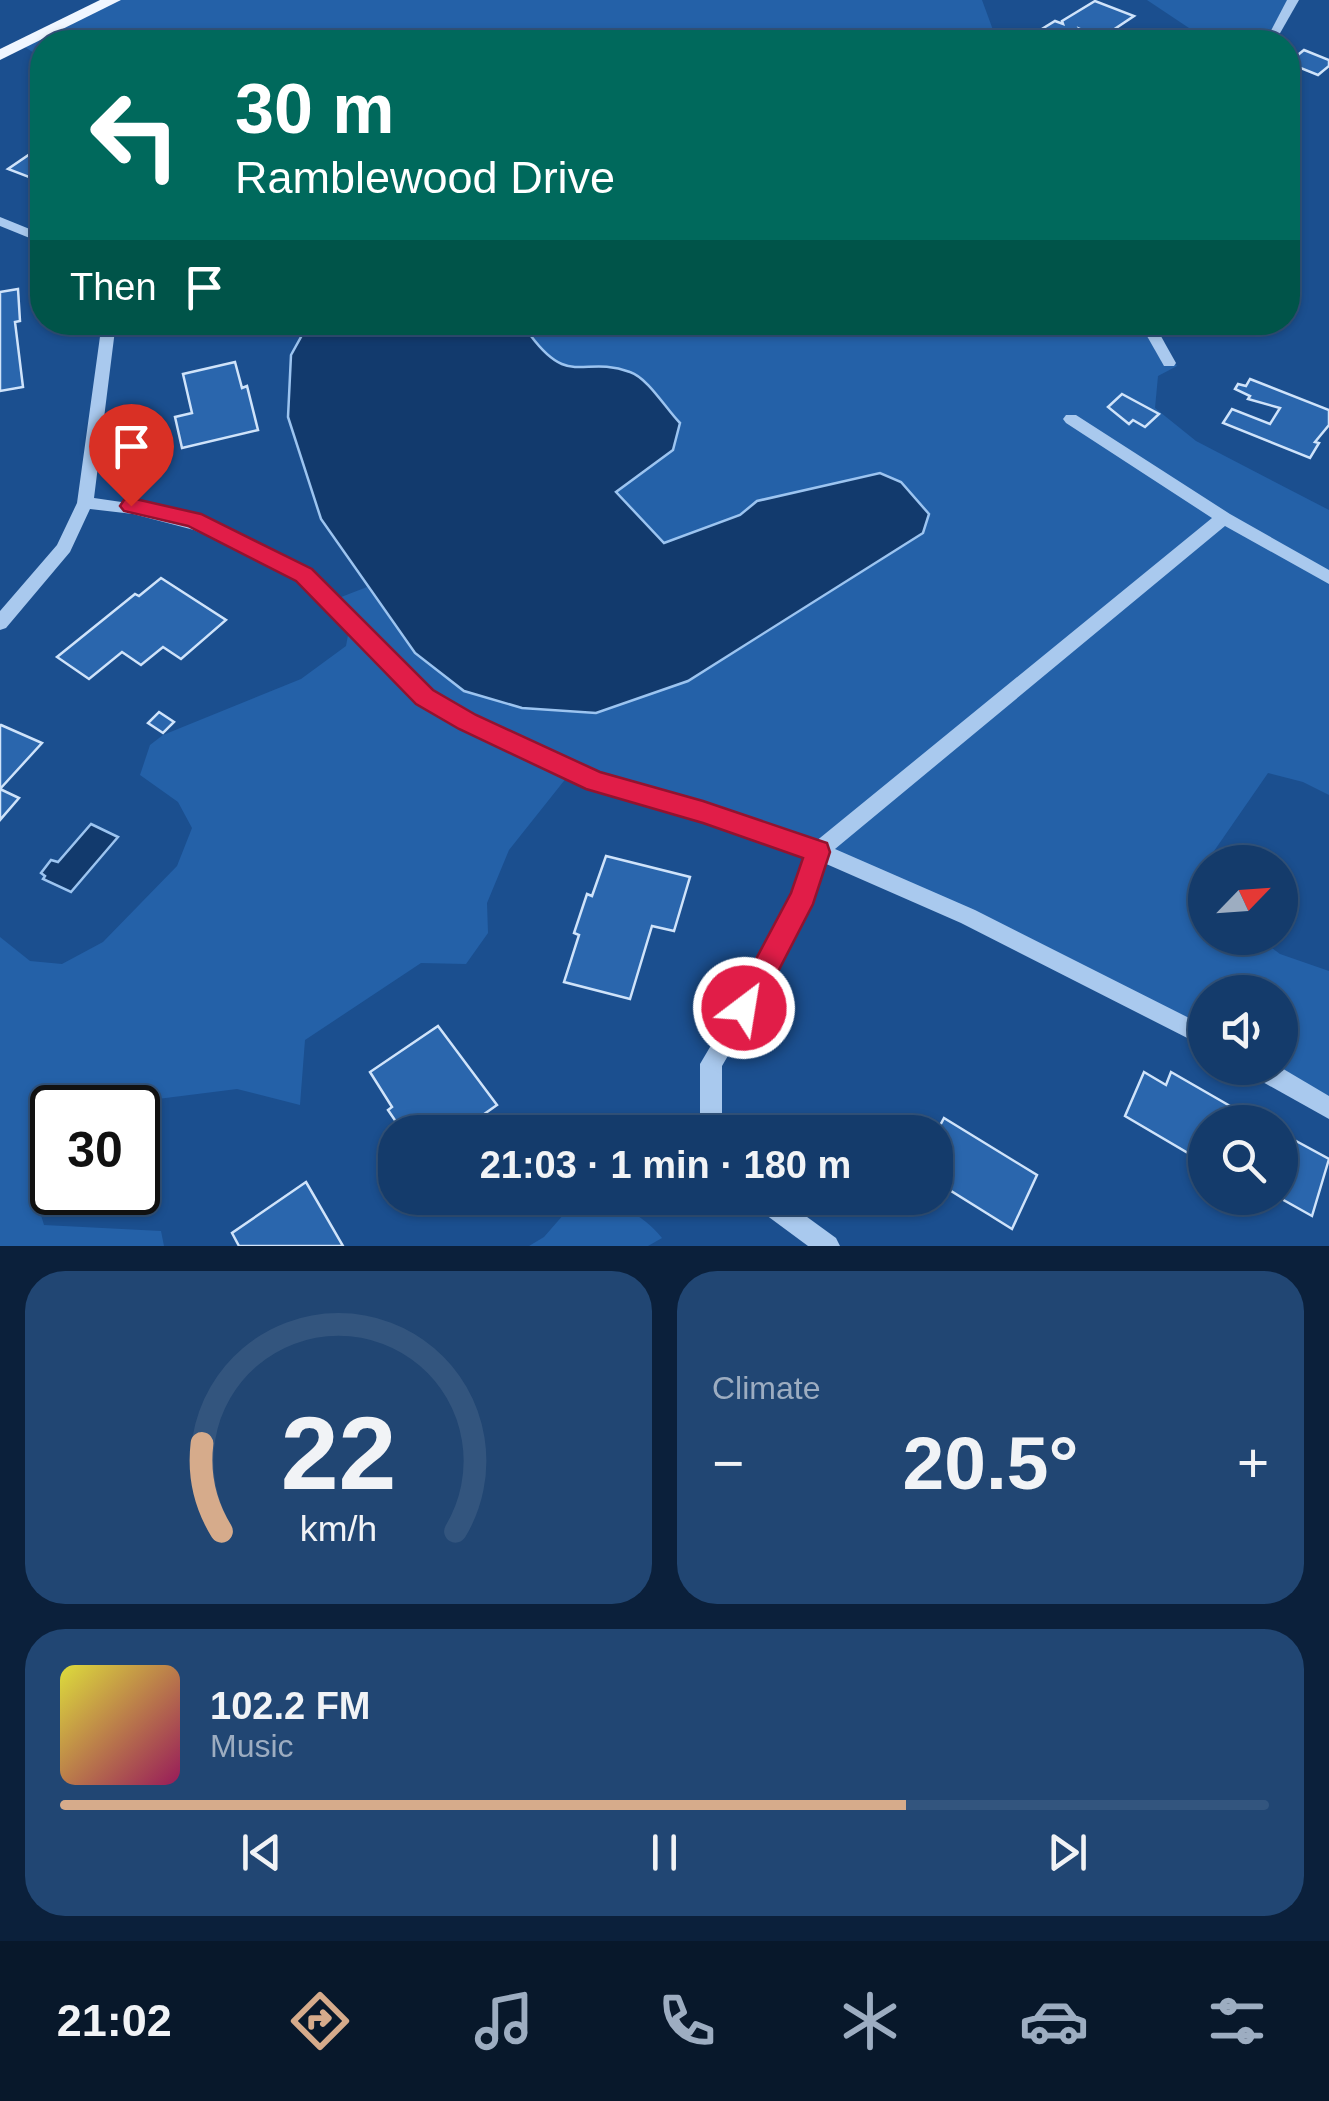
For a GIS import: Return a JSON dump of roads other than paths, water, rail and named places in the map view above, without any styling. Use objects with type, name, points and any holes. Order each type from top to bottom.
[{"type":"main road","points":[[51,30],[112,0]]},
{"type":"main road","points":[[0,55],[30,40]]},
{"type":"street","points":[[1277,30],[1293,0]]},
{"type":"street","points":[[0,222],[30,234]]},
{"type":"street","points":[[0,622],[64,548],[85,503],[107,335]]},
{"type":"street","points":[[1153,335],[1169,363]]},
{"type":"street","points":[[1071,419],[1224,518],[1329,578]]},
{"type":"street","points":[[85,503],[131,506],[194,520],[304,575],[425,697],[467,722],[595,781],[703,812],[818,852],[993,929],[1188,1027]]},
{"type":"street","points":[[711,1115],[712,1064],[776,954],[804,896],[818,852],[1224,518]]},
{"type":"street","points":[[1289,1085],[1329,1108]]},
{"type":"street","points":[[785,1215],[828,1246]]}]
